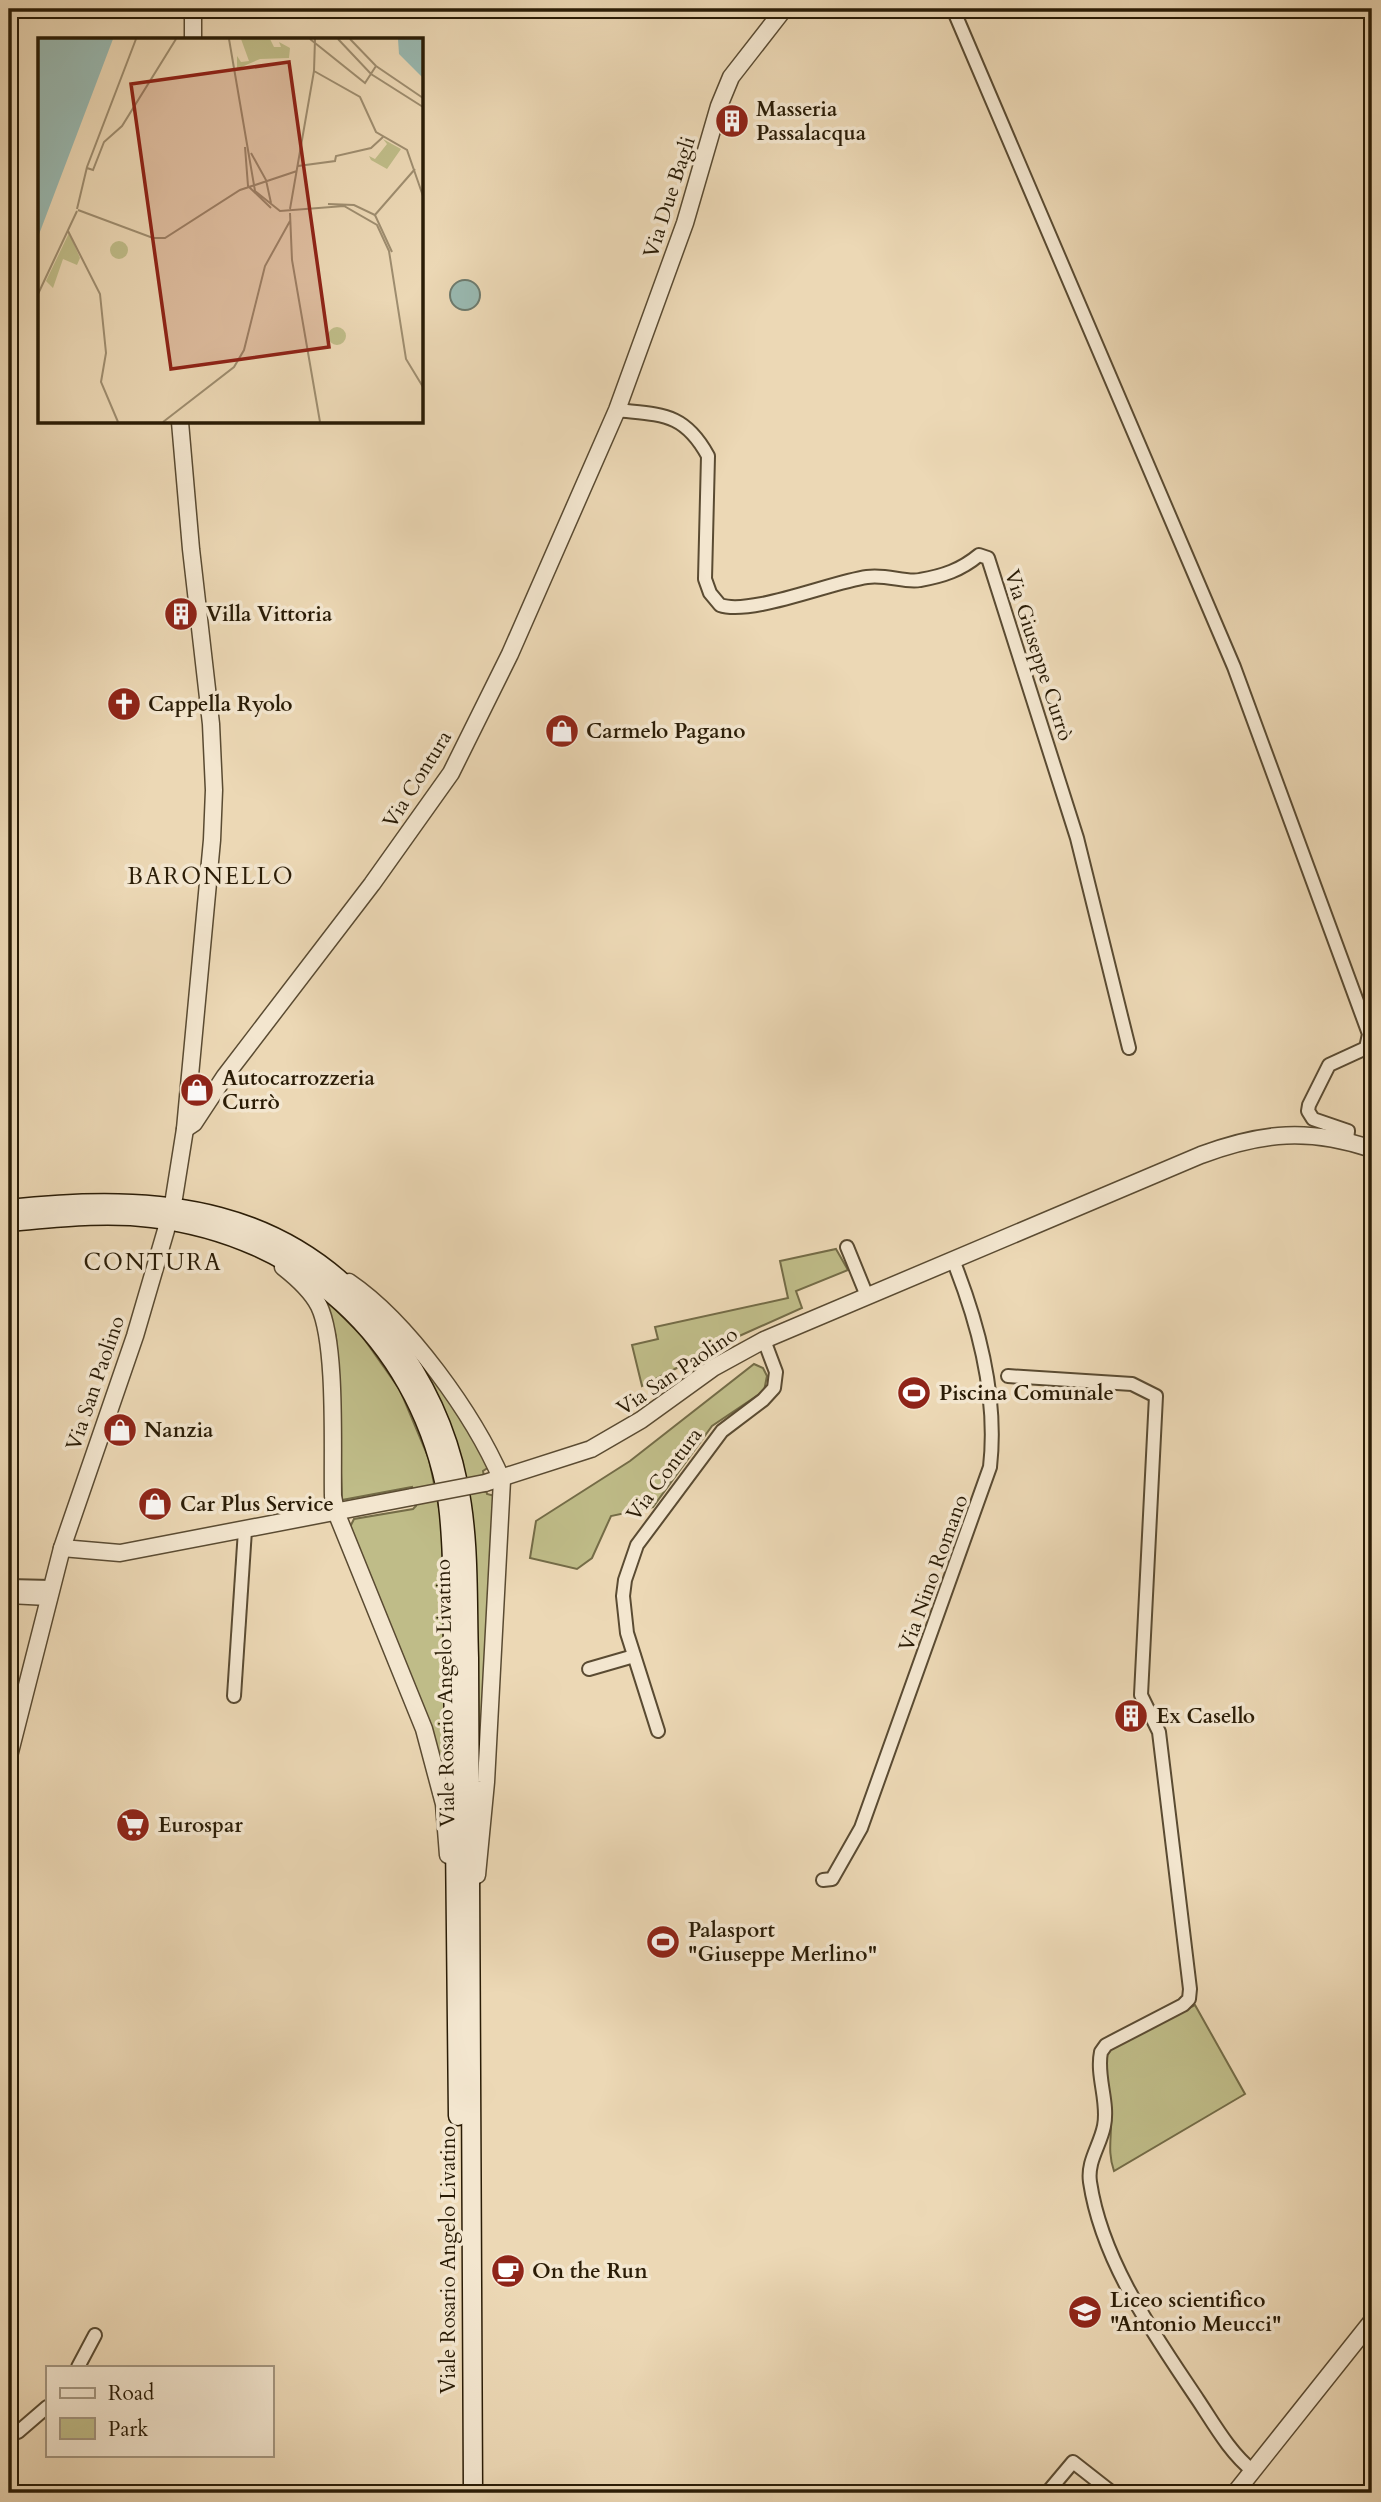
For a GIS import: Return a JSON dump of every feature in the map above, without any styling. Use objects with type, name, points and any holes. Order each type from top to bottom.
[{"type":"main road","name":"Viale Rosario Angelo Livatino","points":[[9,1209],[88,1202],[191,1209],[259,1228],[291,1243],[328,1269],[383,1325],[419,1377],[443,1427],[459,1485],[464,1519],[469,1658],[463,1952],[461,2493]]},
{"type":"main road","name":"Viale Rosario Angelo Livatino","points":[[9,1222],[90,1215],[151,1217],[188,1223],[253,1243],[318,1281],[362,1322],[407,1384],[438,1456],[446,1488],[452,1560],[463,1952],[473,2493]]},
{"type":"street","points":[[193,9],[193,38]]},
{"type":"street","name":"Via Due Bagli","points":[[617,410],[685,223],[727,87],[748,52],[784,9]]},
{"type":"street","points":[[953,9],[1234,667],[1369,1034],[1366,1048],[1329,1065],[1309,1105],[1308,1111],[1313,1119],[1348,1131],[1347,1140]]},
{"type":"street","name":"Via Giuseppe Currò","points":[[617,410],[663,415],[681,421],[700,442],[708,456],[705,579],[710,593],[720,605],[747,607],[866,577],[890,575],[920,580],[961,570],[979,555],[988,558],[1077,838],[1129,1048]]},
{"type":"street","name":"Via Contura","points":[[185,1129],[194,1123],[225,1076],[372,884],[444,784],[510,654],[617,410]]},
{"type":"street","points":[[174,1198],[185,1129],[212,840],[214,790],[211,724],[180,424]]},
{"type":"street","name":"Via San Paolino","points":[[62,1548],[120,1553],[502,1480],[574,1457],[617,1436],[713,1368],[765,1339],[1113,1191],[1236,1142],[1273,1135],[1299,1134],[1347,1140],[1372,1149]]},
{"type":"street","name":"Via San Paolino","points":[[9,1756],[62,1548],[135,1336],[166,1230]]},
{"type":"street","points":[[253,1243],[303,1284],[323,1315],[329,1352],[332,1496],[336,1512],[413,1699],[435,1767],[444,1804],[463,1952]]},
{"type":"street","points":[[847,1247],[867,1296]]},
{"type":"street","name":"Via Nino Romano","points":[[823,1880],[832,1879],[861,1828],[990,1467],[993,1419],[987,1374],[953,1260]]},
{"type":"street","points":[[328,1269],[393,1316],[489,1450],[502,1480],[486,1782],[463,1952]]},
{"type":"street","name":"Via Contura","points":[[658,1731],[634,1656],[623,1597],[630,1562],[654,1521],[722,1431],[763,1400],[774,1388],[776,1372],[765,1339]]},
{"type":"street","points":[[1008,1376],[1132,1384],[1156,1396],[1141,1695],[1159,1732],[1190,1989],[1189,1999],[1183,2006],[1106,2045],[1101,2052],[1104,2125],[1089,2166],[1090,2180],[1099,2222],[1110,2250],[1154,2333],[1219,2432],[1252,2471]]},
{"type":"street","points":[[234,1696],[245,1530]]},
{"type":"street","points":[[9,1586],[50,1592]]},
{"type":"street","points":[[9,1595],[50,1592]]},
{"type":"street","points":[[589,1669],[634,1656]]},
{"type":"street","points":[[1235,2493],[1372,2321]]},
{"type":"street","points":[[79,2366],[95,2335]]},
{"type":"street","points":[[9,2434],[18,2432],[46,2408]]},
{"type":"street","points":[[1047,2493],[1073,2462],[1110,2491],[1109,2493]]},
{"type":"green space","points":[[836,1249],[848,1270],[796,1291],[802,1308],[737,1337],[642,1386],[632,1345],[658,1339],[655,1327],[788,1298],[780,1261]]},
{"type":"green space","points":[[326,1300],[362,1336],[400,1390],[429,1459],[442,1523],[446,1789],[349,1529],[354,1519],[413,1509],[416,1506],[412,1487],[342,1500],[336,1337]]},
{"type":"green space","points":[[404,1336],[483,1448],[489,1467],[483,1471],[487,1494],[495,1496],[478,1784],[472,1517]]},
{"type":"green space","points":[[754,1364],[763,1368],[767,1376],[764,1391],[712,1426],[653,1507],[611,1516],[592,1558],[577,1569],[530,1558],[536,1521],[630,1461]]},
{"type":"green space","points":[[1195,2005],[1245,2094],[1114,2171],[1105,2054],[1113,2046]]},
{"type":"water","points":[[465,280],[471,281],[479,289],[479,301],[471,309],[465,310],[459,309],[451,301],[450,295],[451,289],[459,281]]},
{"type":"place","name":"Masseria Passalacqua","points":[[732,121]]},
{"type":"place","name":"Villa Vittoria","points":[[181,614]]},
{"type":"place","name":"Cappella Ryolo","points":[[124,704]]},
{"type":"place","name":"Carmelo Pagano","points":[[562,731]]},
{"type":"place","name":"Autocarrozzeria Currò","points":[[197,1090]]},
{"type":"place","name":"Piscina Comunale","points":[[914,1393]]},
{"type":"place","name":"Nanzia","points":[[120,1430]]},
{"type":"place","name":"Car Plus Service","points":[[155,1504]]},
{"type":"place","name":"Ex Casello","points":[[1131,1716]]},
{"type":"place","name":"Eurospar","points":[[133,1825]]},
{"type":"place","name":"Palasport \"Giuseppe Merlino\"","points":[[663,1942]]},
{"type":"place","name":"On the Run","points":[[508,2271]]},
{"type":"place","name":"Liceo scientifico \"Antonio Meucci\"","points":[[1085,2312]]},
{"type":"district","name":"BARONELLO","points":[[211,876]]},
{"type":"district","name":"CONTURA","points":[[153,1262]]}]
